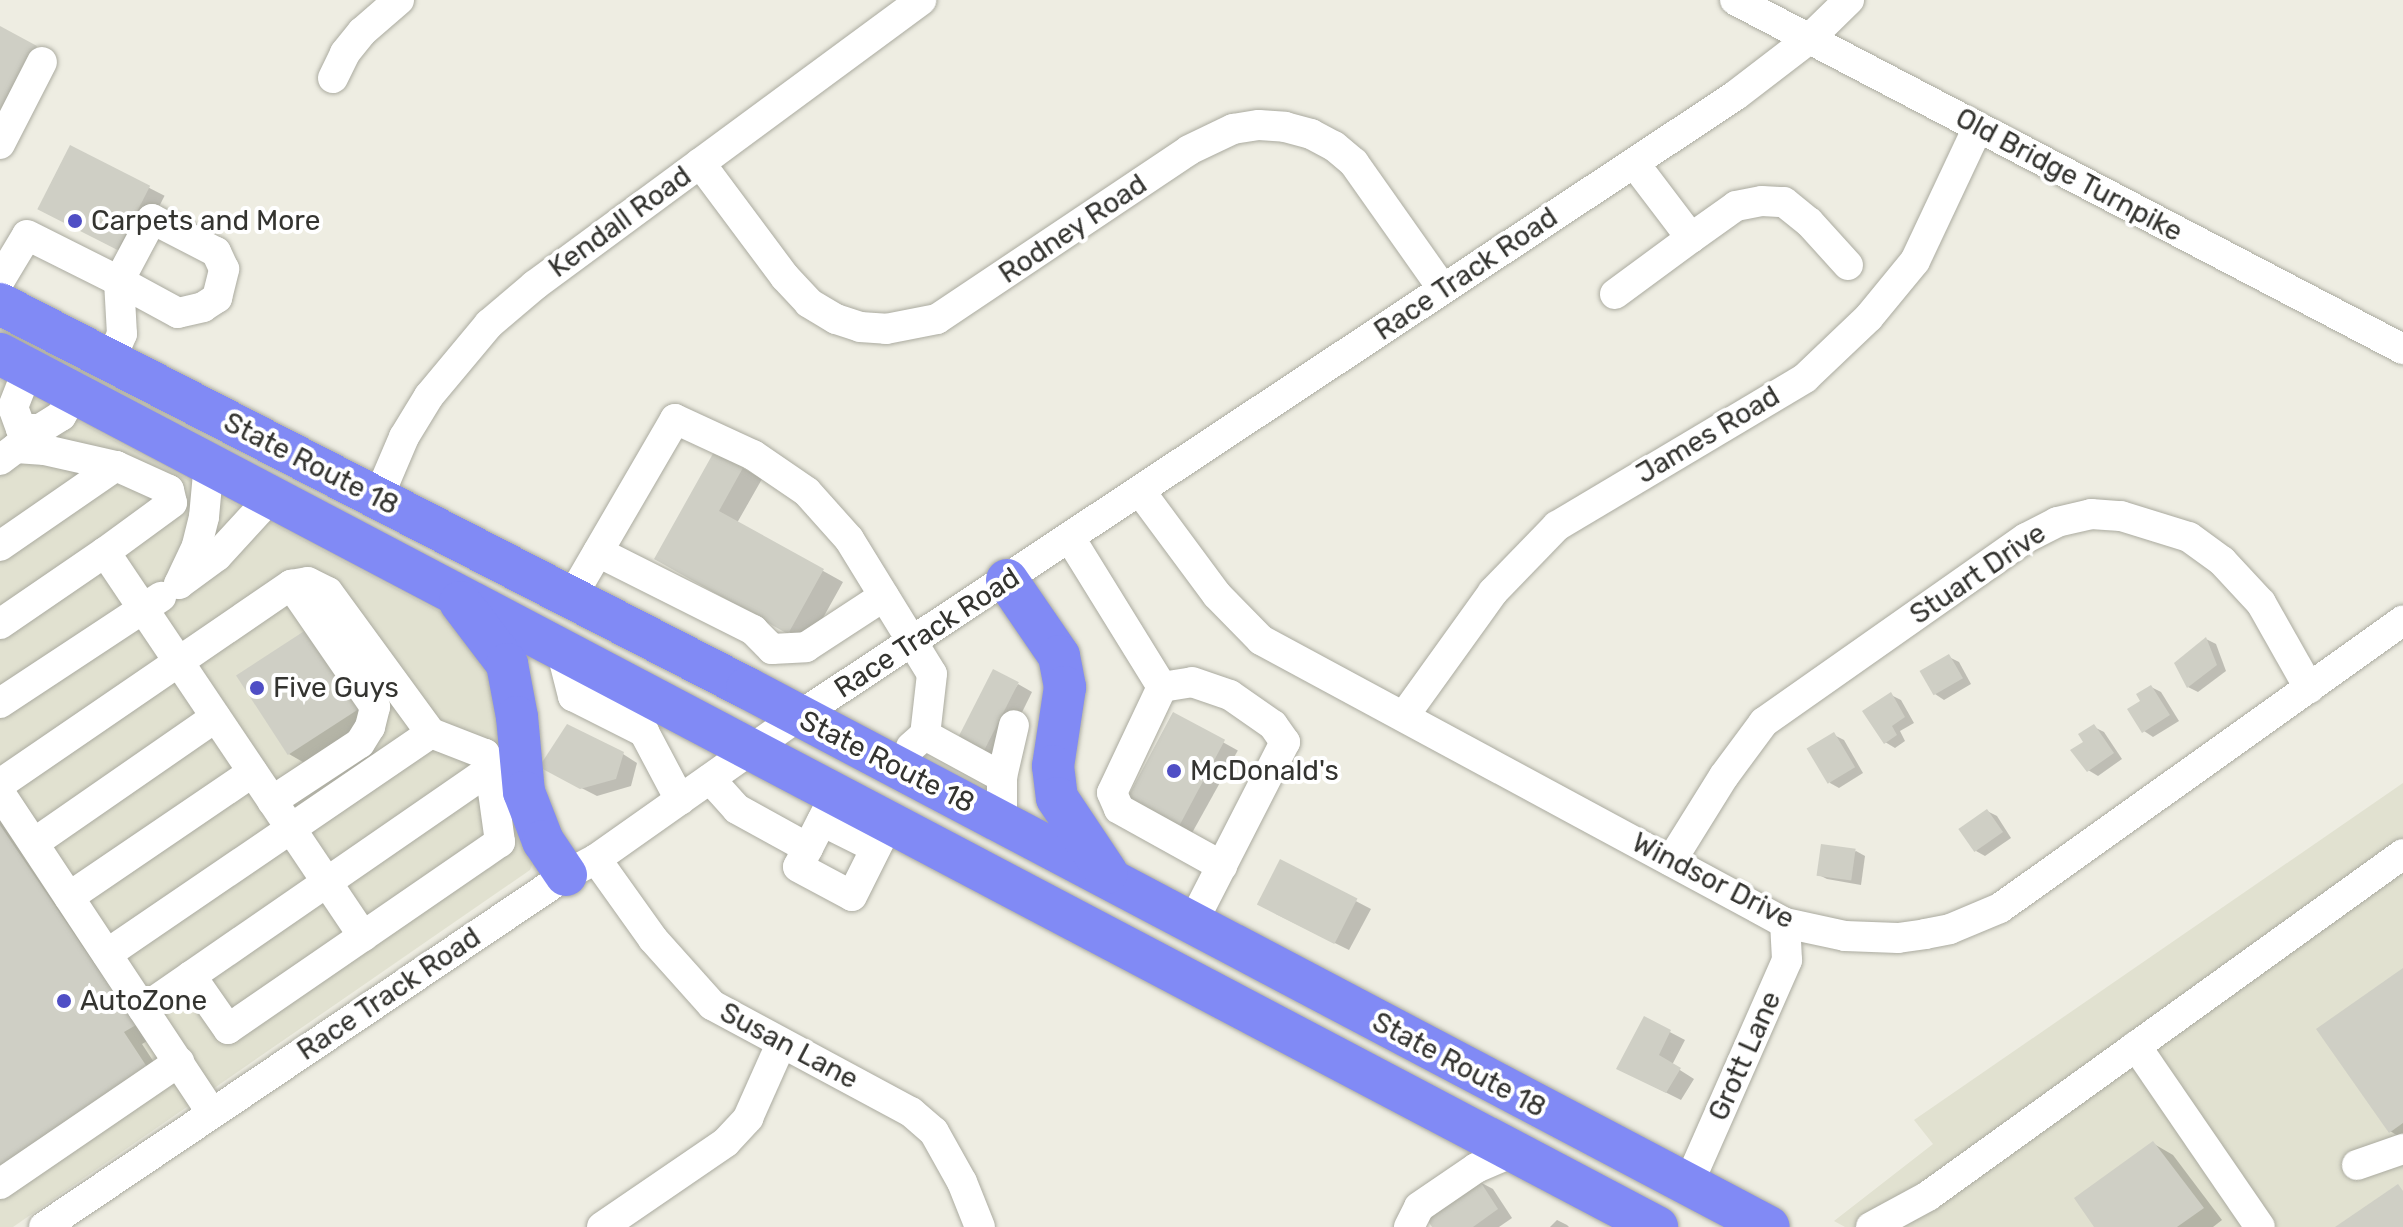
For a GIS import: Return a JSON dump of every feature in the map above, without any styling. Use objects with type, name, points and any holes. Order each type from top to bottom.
[{"type":"highway","name":"State Route 18","points":[[0,304],[1110,877],[1687,1187],[1769,1227]]},
{"type":"highway","name":"State Route 18","points":[[14,362],[752,749],[829,807],[1513,1152],[1604,1213],[1657,1227]]},
{"type":"highway","points":[[1007,580],[1044,628],[1059,656],[1065,687],[1053,766],[1057,798],[1110,877]]},
{"type":"highway","points":[[452,592],[507,664],[517,717],[524,792],[543,841],[581,867]]},
{"type":"street","points":[[333,78],[345,53],[362,32],[399,0]]},
{"type":"street","name":"Old Bridge Turnpike","points":[[1736,0],[2403,349]]},
{"type":"street","name":"Race Track Road","points":[[44,1227],[680,800],[799,716],[1736,95],[1809,39],[1849,0]]},
{"type":"street","name":"Kendall Road","points":[[378,498],[404,437],[429,396],[489,324],[535,285],[917,1]]},
{"type":"street","points":[[0,144],[42,62]]},
{"type":"street","name":"Rodney Road","points":[[700,163],[785,277],[809,303],[836,319],[860,327],[886,329],[937,319],[1189,150],[1233,129],[1259,125],[1285,127],[1311,134],[1354,163],[1443,289]]},
{"type":"street","name":"James Road","points":[[1404,716],[1493,592],[1557,526],[1805,378],[1869,317],[1915,261],[1978,127]]},
{"type":"street","points":[[1634,163],[1691,238]]},
{"type":"street","points":[[1615,294],[1736,206],[1762,201],[1784,202],[1809,222],[1848,265]]},
{"type":"street","points":[[0,280],[27,235],[119,281],[122,334],[110,361]]},
{"type":"street","points":[[12,446],[14,362]]},
{"type":"street","points":[[12,446],[61,416],[74,394]]},
{"type":"street","points":[[571,598],[675,419],[753,455],[807,492],[849,539],[932,674],[925,735],[892,764]]},
{"type":"street","points":[[0,624],[172,503],[169,490],[116,466],[12,446]]},
{"type":"street","points":[[179,584],[197,546],[204,517],[209,463]]},
{"type":"street","points":[[0,546],[116,466]]},
{"type":"street","name":"Windsor Drive","points":[[1140,491],[1217,595],[1261,640],[1785,923],[1872,939],[1925,934],[1976,920],[2018,897],[2403,621]]},
{"type":"street","points":[[0,703],[145,608],[217,556],[271,497]]},
{"type":"street","name":"Stuart Drive","points":[[1671,861],[1730,767],[1764,722],[2026,538],[2057,522],[2091,514],[2121,516],[2189,537],[2222,561],[2261,603],[2309,688]]},
{"type":"street","points":[[1070,538],[1162,687]]},
{"type":"street","points":[[105,552],[363,936]]},
{"type":"street","points":[[598,552],[753,630],[772,649],[806,647],[884,596]]},
{"type":"street","points":[[0,784],[291,585],[308,582],[328,592],[431,733],[485,754],[500,842],[228,1029],[191,976]]},
{"type":"street","points":[[272,801],[360,743],[370,727],[375,707],[291,585]]},
{"type":"street","points":[[561,649],[573,696],[644,732],[680,800]]},
{"type":"street","points":[[747,688],[772,649]]},
{"type":"street","points":[[1162,687],[1192,682],[1230,695],[1273,725],[1285,742],[1193,922]]},
{"type":"street","points":[[1162,687],[1112,793],[1119,809],[1222,866]]},
{"type":"street","points":[[644,732],[683,713]]},
{"type":"street","points":[[34,843],[216,717]]},
{"type":"street","points":[[1002,821],[1002,777],[1014,725]]},
{"type":"street","points":[[107,954],[431,733]]},
{"type":"street","points":[[925,735],[1002,777]]},
{"type":"street","points":[[143,1009],[490,770]]},
{"type":"street","points":[[69,897],[253,772]]},
{"type":"street","points":[[710,779],[737,809],[808,848]]},
{"type":"street","points":[[0,793],[212,1113]]},
{"type":"street","points":[[829,807],[798,867],[852,896],[883,835]]},
{"type":"street","points":[[1871,1227],[1928,1196],[2403,854]]},
{"type":"street","name":"Susan Lane","points":[[581,867],[653,939],[712,1005],[911,1112],[934,1132],[962,1182],[980,1227]]},
{"type":"street","name":"Grott Lane","points":[[1687,1187],[1787,960],[1785,923]]},
{"type":"street","points":[[602,1227],[726,1142],[748,1118],[781,1044]]},
{"type":"street","points":[[2136,1046],[2260,1227]]},
{"type":"street","points":[[0,1184],[179,1062]]},
{"type":"street","points":[[2357,1165],[2403,1149]]},
{"type":"street","points":[[1409,1227],[1419,1207],[1476,1168],[1513,1152]]},
{"type":"street","points":[[1922,1227],[1928,1196]]},
{"type":"shaded area","points":[[0,380],[450,617],[482,647],[538,850],[530,870],[13,1227],[0,1227]]},
{"type":"shaded area","points":[[2403,783],[2403,1227],[1845,1227],[1834,1221],[1933,1144],[1914,1120]]},
{"type":"building","points":[[0,26],[37,46],[0,115]]},
{"type":"building","points":[[70,145],[150,186],[118,250],[37,209]]},
{"type":"building","points":[[715,450],[744,466],[719,511],[824,569],[788,634],[654,559]]},
{"type":"building","points":[[309,628],[361,708],[288,755],[236,675]]},
{"type":"building","points":[[2206,637],[2217,665],[2187,688],[2174,663]]},
{"type":"building","points":[[1949,654],[1963,678],[1934,695],[1920,671]]},
{"type":"building","points":[[993,669],[1019,682],[980,758],[954,745]]},
{"type":"building","points":[[2151,685],[2170,715],[2142,733],[2127,709],[2140,701],[2136,694]]},
{"type":"building","points":[[1891,692],[1905,717],[1892,726],[1897,735],[1884,744],[1862,711]]},
{"type":"building","name":"McDonald's","points":[[1173,712],[1225,740],[1177,830],[1125,802]]},
{"type":"building","points":[[567,724],[624,752],[616,779],[580,789],[539,767]]},
{"type":"building","points":[[2094,724],[2114,753],[2087,772],[2070,750],[2083,742],[2078,734]]},
{"type":"building","points":[[1834,732],[1855,767],[1828,784],[1807,748]]},
{"type":"building","points":[[1987,809],[2003,832],[1974,852],[1958,829]]},
{"type":"building","points":[[0,825],[136,1025],[124,1032],[151,1073],[0,1171]]},
{"type":"building","points":[[1821,844],[1856,849],[1851,881],[1817,876]]},
{"type":"building","points":[[1280,859],[1358,898],[1334,944],[1257,904]]},
{"type":"building","points":[[2403,968],[2403,1123],[2389,1133],[2316,1029]]},
{"type":"building","points":[[1644,1016],[1671,1030],[1659,1055],[1681,1068],[1666,1093],[1616,1069]]},
{"type":"building","points":[[2153,1141],[2204,1208],[2177,1227],[2094,1227],[2074,1198]]},
{"type":"building","points":[[1478,1178],[1498,1209],[1473,1227],[1432,1227],[1425,1216]]},
{"type":"building","points":[[2398,1184],[2403,1191],[2403,1227],[2335,1227]]},
{"type":"place","name":"Carpets and More","points":[[75,221]]},
{"type":"place","name":"Five Guys","points":[[257,688]]},
{"type":"place","name":"McDonald's","points":[[1174,771]]},
{"type":"place","name":"AutoZone","points":[[64,1001]]}]
